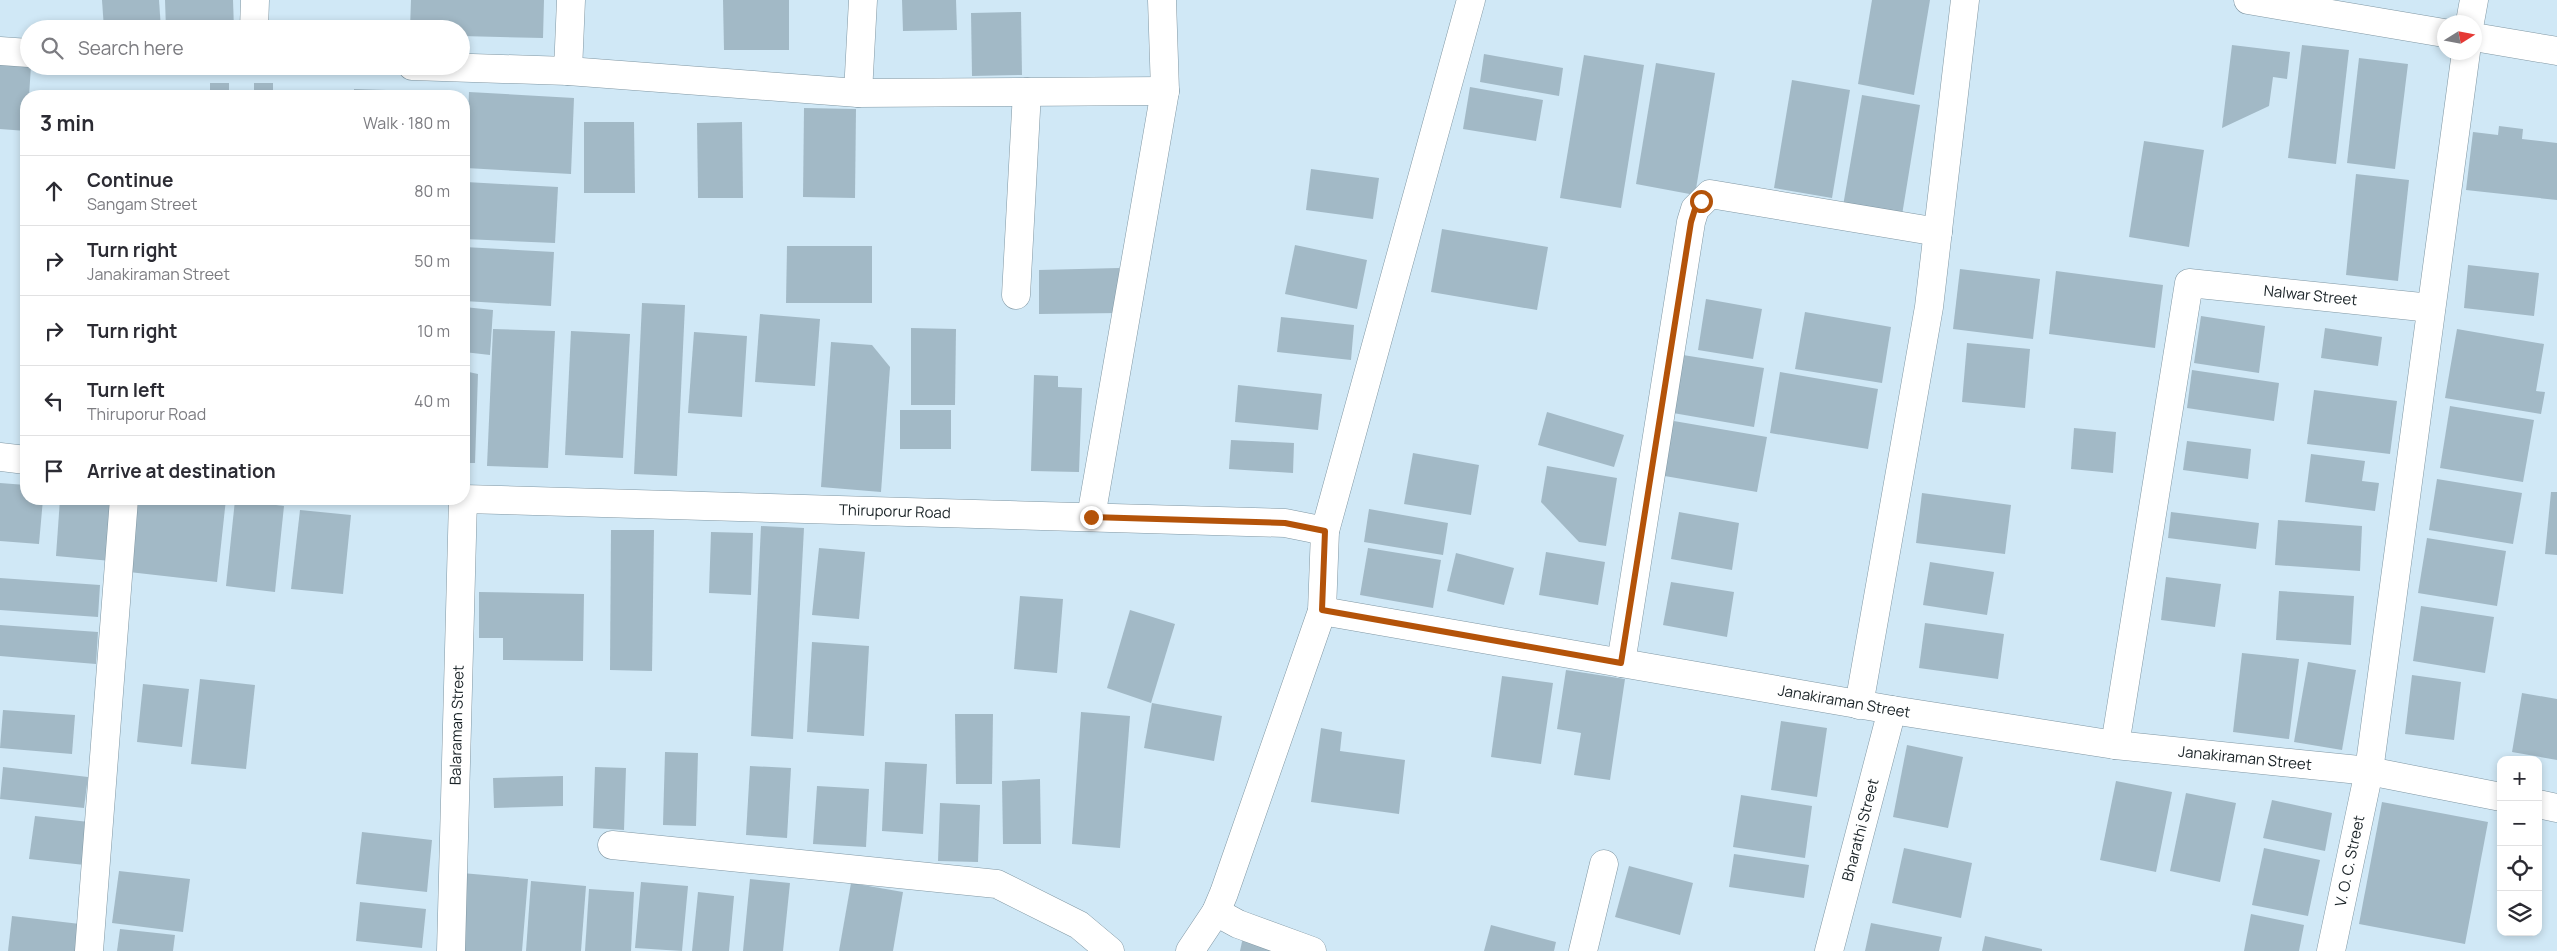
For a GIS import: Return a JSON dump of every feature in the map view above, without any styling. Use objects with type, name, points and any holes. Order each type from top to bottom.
[{"type":"street","points":[[254,20],[255,0]]},
{"type":"street","points":[[568,71],[571,0]]},
{"type":"street","points":[[858,93],[863,0]]},
{"type":"street","points":[[1091,517],[1166,91],[1162,0]]},
{"type":"street","points":[[1190,951],[1216,912],[1322,610],[1325,531],[1471,0]]},
{"type":"street","points":[[1859,705],[1929,307],[1965,0]]},
{"type":"street","points":[[2248,0],[2437,31]]},
{"type":"street","points":[[2471,15],[2474,0]]},
{"type":"street","points":[[2482,39],[2557,51]]},
{"type":"street","points":[[0,51],[20,52]]},
{"type":"street","name":"V. O. C. Street","points":[[2331,951],[2369,771],[2465,60]]},
{"type":"street","points":[[470,68],[568,71],[858,93],[1166,91]]},
{"type":"street","points":[[1016,295],[1026,92]]},
{"type":"street","points":[[1621,663],[1691,222],[1695,209],[1710,194],[1938,232]]},
{"type":"street","name":"Nalwar Street","points":[[2115,744],[2189,283],[2431,308]]},
{"type":"street","points":[[0,457],[20,459]]},
{"type":"street","name":"Thiruporur Road","points":[[470,499],[1285,523],[1325,531]]},
{"type":"street","points":[[89,951],[124,505]]},
{"type":"street","name":"Balaraman Street","points":[[451,951],[463,505]]},
{"type":"street","name":"Janakiraman Street","points":[[1322,610],[1859,705],[2115,744],[2369,771],[2497,796]]},
{"type":"street","name":"Bharathi Street","points":[[1829,951],[1892,710]]},
{"type":"street","points":[[2542,805],[2557,808]]},
{"type":"street","points":[[612,845],[997,884],[1079,925],[1110,951]]},
{"type":"street","points":[[1583,951],[1604,864]]},
{"type":"street","points":[[1216,912],[1238,924],[1312,951]]},
{"type":"building","points":[[102,0],[159,0],[160,20],[103,20]]},
{"type":"building","points":[[165,0],[233,0],[234,20],[166,20]]},
{"type":"building","points":[[411,0],[544,0],[543,38],[470,36],[470,20],[410,20]]},
{"type":"building","points":[[723,0],[789,0],[789,50],[724,50]]},
{"type":"building","points":[[902,0],[956,0],[957,30],[903,31]]},
{"type":"building","points":[[1872,0],[1930,0],[1914,95],[1858,84]]},
{"type":"building","points":[[1021,12],[1022,75],[972,76],[971,13]]},
{"type":"building","points":[[2232,45],[2290,52],[2287,79],[2273,77],[2269,106],[2222,128]]},
{"type":"building","points":[[2302,45],[2349,50],[2336,164],[2288,158]]},
{"type":"building","points":[[1484,54],[1563,68],[1559,96],[1480,82]]},
{"type":"building","points":[[1584,55],[1644,65],[1621,208],[1560,198]]},
{"type":"building","points":[[2359,58],[2408,64],[2395,169],[2347,163]]},
{"type":"building","points":[[0,60],[20,64],[20,75],[30,75],[29,90],[20,90],[20,131],[0,129]]},
{"type":"building","points":[[1656,63],[1715,73],[1695,195],[1636,184]]},
{"type":"building","points":[[1792,80],[1850,90],[1832,198],[1774,188]]},
{"type":"building","points":[[210,83],[229,83],[229,90],[210,90]]},
{"type":"building","points":[[254,83],[273,83],[273,90],[254,90]]},
{"type":"building","points":[[1470,87],[1543,100],[1536,141],[1463,129]]},
{"type":"building","points":[[354,89],[386,90],[354,90]]},
{"type":"building","points":[[470,92],[574,98],[571,174],[470,168]]},
{"type":"building","points":[[1862,95],[1920,105],[1902,215],[1843,206]]},
{"type":"building","points":[[804,108],[856,109],[855,198],[803,197]]},
{"type":"building","points":[[584,122],[634,122],[635,193],[584,193]]},
{"type":"building","points":[[742,122],[743,198],[698,198],[697,123]]},
{"type":"building","points":[[2499,126],[2523,129],[2522,139],[2557,143],[2557,200],[2466,190],[2473,132],[2498,135]]},
{"type":"building","points":[[2144,141],[2204,150],[2189,247],[2129,237]]},
{"type":"building","points":[[1311,169],[1379,178],[1373,219],[1306,210]]},
{"type":"building","points":[[2356,174],[2409,180],[2398,281],[2346,275]]},
{"type":"building","points":[[470,182],[558,187],[555,243],[470,239]]},
{"type":"building","points":[[1442,229],[1548,247],[1537,310],[1431,292]]},
{"type":"building","points":[[1295,245],[1367,260],[1357,309],[1285,294]]},
{"type":"building","points":[[787,246],[872,246],[872,303],[786,303]]},
{"type":"building","points":[[470,247],[554,252],[551,306],[470,301]]},
{"type":"building","points":[[2468,265],[2539,273],[2534,316],[2464,308]]},
{"type":"building","points":[[1119,268],[1120,313],[1039,314],[1039,270]]},
{"type":"building","points":[[1960,269],[2040,279],[2033,339],[1953,329]]},
{"type":"building","points":[[2056,271],[2163,285],[2155,348],[2049,334]]},
{"type":"building","points":[[1706,299],[1762,309],[1753,359],[1698,350]]},
{"type":"building","points":[[642,303],[685,305],[677,476],[634,474]]},
{"type":"building","points":[[470,308],[493,310],[490,355],[470,353]]},
{"type":"building","points":[[1805,312],[1891,327],[1882,383],[1795,369]]},
{"type":"building","points":[[760,314],[820,319],[815,386],[755,382]]},
{"type":"building","points":[[2201,316],[2265,326],[2259,373],[2194,363]]},
{"type":"building","points":[[1281,317],[1354,325],[1351,360],[1277,352]]},
{"type":"building","points":[[911,328],[956,329],[955,405],[911,405]]},
{"type":"building","points":[[2325,328],[2382,337],[2378,366],[2321,358]]},
{"type":"building","points":[[493,329],[555,331],[548,468],[487,466]]},
{"type":"building","points":[[2457,329],[2544,344],[2536,391],[2545,392],[2541,414],[2445,398]]},
{"type":"building","points":[[571,331],[630,334],[623,458],[565,455]]},
{"type":"building","points":[[694,332],[747,336],[742,417],[688,413]]},
{"type":"building","points":[[831,342],[872,345],[890,367],[881,492],[821,487]]},
{"type":"building","points":[[1967,343],[2030,349],[2025,408],[1962,402]]},
{"type":"building","points":[[1683,355],[1764,368],[1754,427],[1673,413]]},
{"type":"building","points":[[2192,370],[2279,383],[2274,421],[2187,408]]},
{"type":"building","points":[[470,372],[478,374],[475,463],[470,463]]},
{"type":"building","points":[[1780,372],[1878,389],[1868,449],[1770,433]]},
{"type":"building","points":[[1034,375],[1058,376],[1058,387],[1082,388],[1079,472],[1031,471]]},
{"type":"building","points":[[1238,385],[1322,394],[1318,430],[1235,422]]},
{"type":"building","points":[[2314,390],[2397,401],[2390,454],[2307,444]]},
{"type":"building","points":[[2450,406],[2534,420],[2523,482],[2440,468]]},
{"type":"building","points":[[900,410],[951,410],[951,449],[900,449]]},
{"type":"building","points":[[1547,412],[1624,435],[1614,467],[1538,445]]},
{"type":"building","points":[[1668,420],[1767,437],[1757,492],[1659,475]]},
{"type":"building","points":[[2074,428],[2116,432],[2113,473],[2071,469]]},
{"type":"building","points":[[1231,440],[1294,443],[1293,473],[1229,469]]},
{"type":"building","points":[[2187,441],[2251,449],[2248,479],[2183,470]]},
{"type":"building","points":[[1413,453],[1479,465],[1471,515],[1404,504]]},
{"type":"building","points":[[2311,454],[2365,461],[2362,481],[2379,483],[2375,511],[2305,502]]},
{"type":"building","points":[[1547,466],[1617,478],[1606,546],[1579,542],[1541,502]]},
{"type":"building","points":[[2437,479],[2522,493],[2513,544],[2429,530]]},
{"type":"building","points":[[0,483],[20,485],[20,505],[42,505],[39,544],[0,541]]},
{"type":"building","points":[[2551,492],[2557,492],[2557,555],[2545,554]]},
{"type":"building","points":[[1922,493],[2011,505],[2005,554],[1916,543]]},
{"type":"building","points":[[60,505],[116,505],[111,561],[56,556]]},
{"type":"building","points":[[136,505],[225,505],[217,582],[129,572]]},
{"type":"building","points":[[234,505],[284,506],[275,592],[226,586]]},
{"type":"building","points":[[1369,509],[1448,523],[1443,555],[1364,542]]},
{"type":"building","points":[[300,510],[351,515],[343,594],[291,589]]},
{"type":"building","points":[[1679,512],[1739,523],[1732,570],[1671,559]]},
{"type":"building","points":[[2171,512],[2259,523],[2256,549],[2168,538]]},
{"type":"building","points":[[2278,520],[2362,526],[2360,571],[2275,565]]},
{"type":"building","points":[[761,526],[804,528],[793,739],[751,736]]},
{"type":"building","points":[[611,530],[654,530],[652,671],[610,670]]},
{"type":"building","points":[[711,532],[753,533],[751,595],[709,593]]},
{"type":"building","points":[[2427,538],[2506,551],[2497,606],[2418,593]]},
{"type":"building","points":[[819,548],[865,552],[859,619],[812,615]]},
{"type":"building","points":[[1368,548],[1441,560],[1433,608],[1360,595]]},
{"type":"building","points":[[1546,552],[1605,562],[1598,605],[1539,595]]},
{"type":"building","points":[[1456,553],[1514,568],[1504,605],[1447,591]]},
{"type":"building","points":[[1930,562],[1994,572],[1987,615],[1923,605]]},
{"type":"building","points":[[2166,577],[2221,584],[2215,627],[2161,620]]},
{"type":"building","points":[[0,578],[100,585],[98,617],[0,610]]},
{"type":"building","points":[[1671,582],[1734,592],[1727,637],[1663,625]]},
{"type":"building","points":[[2279,591],[2354,596],[2351,645],[2276,640]]},
{"type":"building","points":[[479,592],[584,594],[583,661],[503,660],[503,638],[479,638]]},
{"type":"building","points":[[1020,596],[1063,599],[1057,673],[1014,669]]},
{"type":"building","points":[[2421,606],[2494,617],[2485,673],[2413,661]]},
{"type":"building","points":[[1130,610],[1175,624],[1151,703],[1107,688]]},
{"type":"building","points":[[1925,623],[2004,634],[1998,679],[1919,668]]},
{"type":"building","points":[[0,625],[98,632],[96,664],[0,656]]},
{"type":"building","points":[[812,642],[869,646],[864,736],[807,732]]},
{"type":"building","points":[[2242,653],[2299,659],[2289,739],[2233,732]]},
{"type":"building","points":[[2308,662],[2356,670],[2342,750],[2294,742]]},
{"type":"building","points":[[1566,670],[1625,679],[1610,780],[1574,775],[1581,733],[1557,729]]},
{"type":"building","points":[[2412,675],[2461,682],[2454,740],[2405,734]]},
{"type":"building","points":[[1502,676],[1553,683],[1541,764],[1491,757]]},
{"type":"building","points":[[200,679],[255,685],[246,769],[191,764]]},
{"type":"building","points":[[143,684],[189,689],[182,747],[137,742]]},
{"type":"building","points":[[2522,693],[2557,699],[2557,760],[2512,752]]},
{"type":"building","points":[[1152,703],[1222,716],[1214,761],[1144,748]]},
{"type":"building","points":[[3,710],[75,715],[72,754],[0,748]]},
{"type":"building","points":[[1081,712],[1130,716],[1120,848],[1072,844]]},
{"type":"building","points":[[955,714],[993,714],[992,784],[956,784]]},
{"type":"building","points":[[1781,721],[1827,728],[1817,797],[1771,790]]},
{"type":"building","points":[[1321,728],[1342,732],[1340,751],[1405,760],[1399,814],[1311,802]]},
{"type":"building","points":[[1907,745],[1963,757],[1948,828],[1893,817]]},
{"type":"building","points":[[665,752],[698,753],[696,826],[663,825]]},
{"type":"building","points":[[885,762],[927,764],[923,834],[882,831]]},
{"type":"building","points":[[750,766],[791,768],[787,838],[746,835]]},
{"type":"building","points":[[3,767],[88,777],[84,808],[0,799]]},
{"type":"building","points":[[595,767],[626,768],[624,830],[593,828]]},
{"type":"building","points":[[563,776],[563,806],[494,808],[493,778]]},
{"type":"building","points":[[1040,779],[1041,844],[1003,844],[1002,781]]},
{"type":"building","points":[[2116,781],[2172,792],[2156,872],[2100,860]]},
{"type":"building","points":[[817,786],[869,789],[866,847],[813,844]]},
{"type":"building","points":[[2186,793],[2236,803],[2220,882],[2170,871]]},
{"type":"building","points":[[1741,795],[1812,806],[1805,858],[1733,847]]},
{"type":"building","points":[[2272,800],[2332,813],[2325,851],[2263,838]]},
{"type":"building","points":[[2382,802],[2488,822],[2465,944],[2359,924]]},
{"type":"building","points":[[940,803],[980,805],[978,862],[938,861]]},
{"type":"building","points":[[35,816],[89,822],[85,865],[29,859]]},
{"type":"building","points":[[362,832],[432,840],[427,892],[356,884]]},
{"type":"building","points":[[1904,848],[1972,863],[1961,918],[1892,903]]},
{"type":"building","points":[[2264,848],[2320,860],[2308,916],[2252,905]]},
{"type":"building","points":[[1734,854],[1809,865],[1804,898],[1729,887]]},
{"type":"building","points":[[1629,866],[1693,883],[1680,935],[1615,917]]},
{"type":"building","points":[[119,871],[190,879],[183,932],[112,923]]},
{"type":"building","points":[[462,873],[528,879],[522,951],[455,951]]},
{"type":"building","points":[[750,879],[790,883],[783,951],[743,951]]},
{"type":"building","points":[[531,881],[586,886],[581,951],[526,951]]},
{"type":"building","points":[[641,882],[688,886],[682,951],[635,948]]},
{"type":"building","points":[[851,883],[903,892],[893,951],[839,951]]},
{"type":"building","points":[[589,889],[634,892],[631,951],[585,951]]},
{"type":"building","points":[[698,892],[734,896],[729,951],[692,951]]},
{"type":"building","points":[[360,902],[426,909],[422,948],[356,941]]},
{"type":"building","points":[[2251,914],[2304,925],[2299,951],[2244,951]]},
{"type":"building","points":[[12,916],[80,924],[77,951],[8,951]]},
{"type":"building","points":[[1871,923],[1942,937],[1939,951],[1865,951]]},
{"type":"building","points":[[1491,925],[1556,942],[1554,951],[1484,951]]},
{"type":"building","points":[[120,929],[175,935],[173,951],[117,951]]},
{"type":"building","points":[[1985,936],[2042,949],[2042,951],[1982,951]]},
{"type":"building","points":[[1243,937],[1271,944],[1269,951],[1240,951]]},
{"type":"route","points":[[1091,517],[1285,523],[1325,531],[1322,610],[1621,663],[1691,222],[1695,209],[1701,201]]}]
